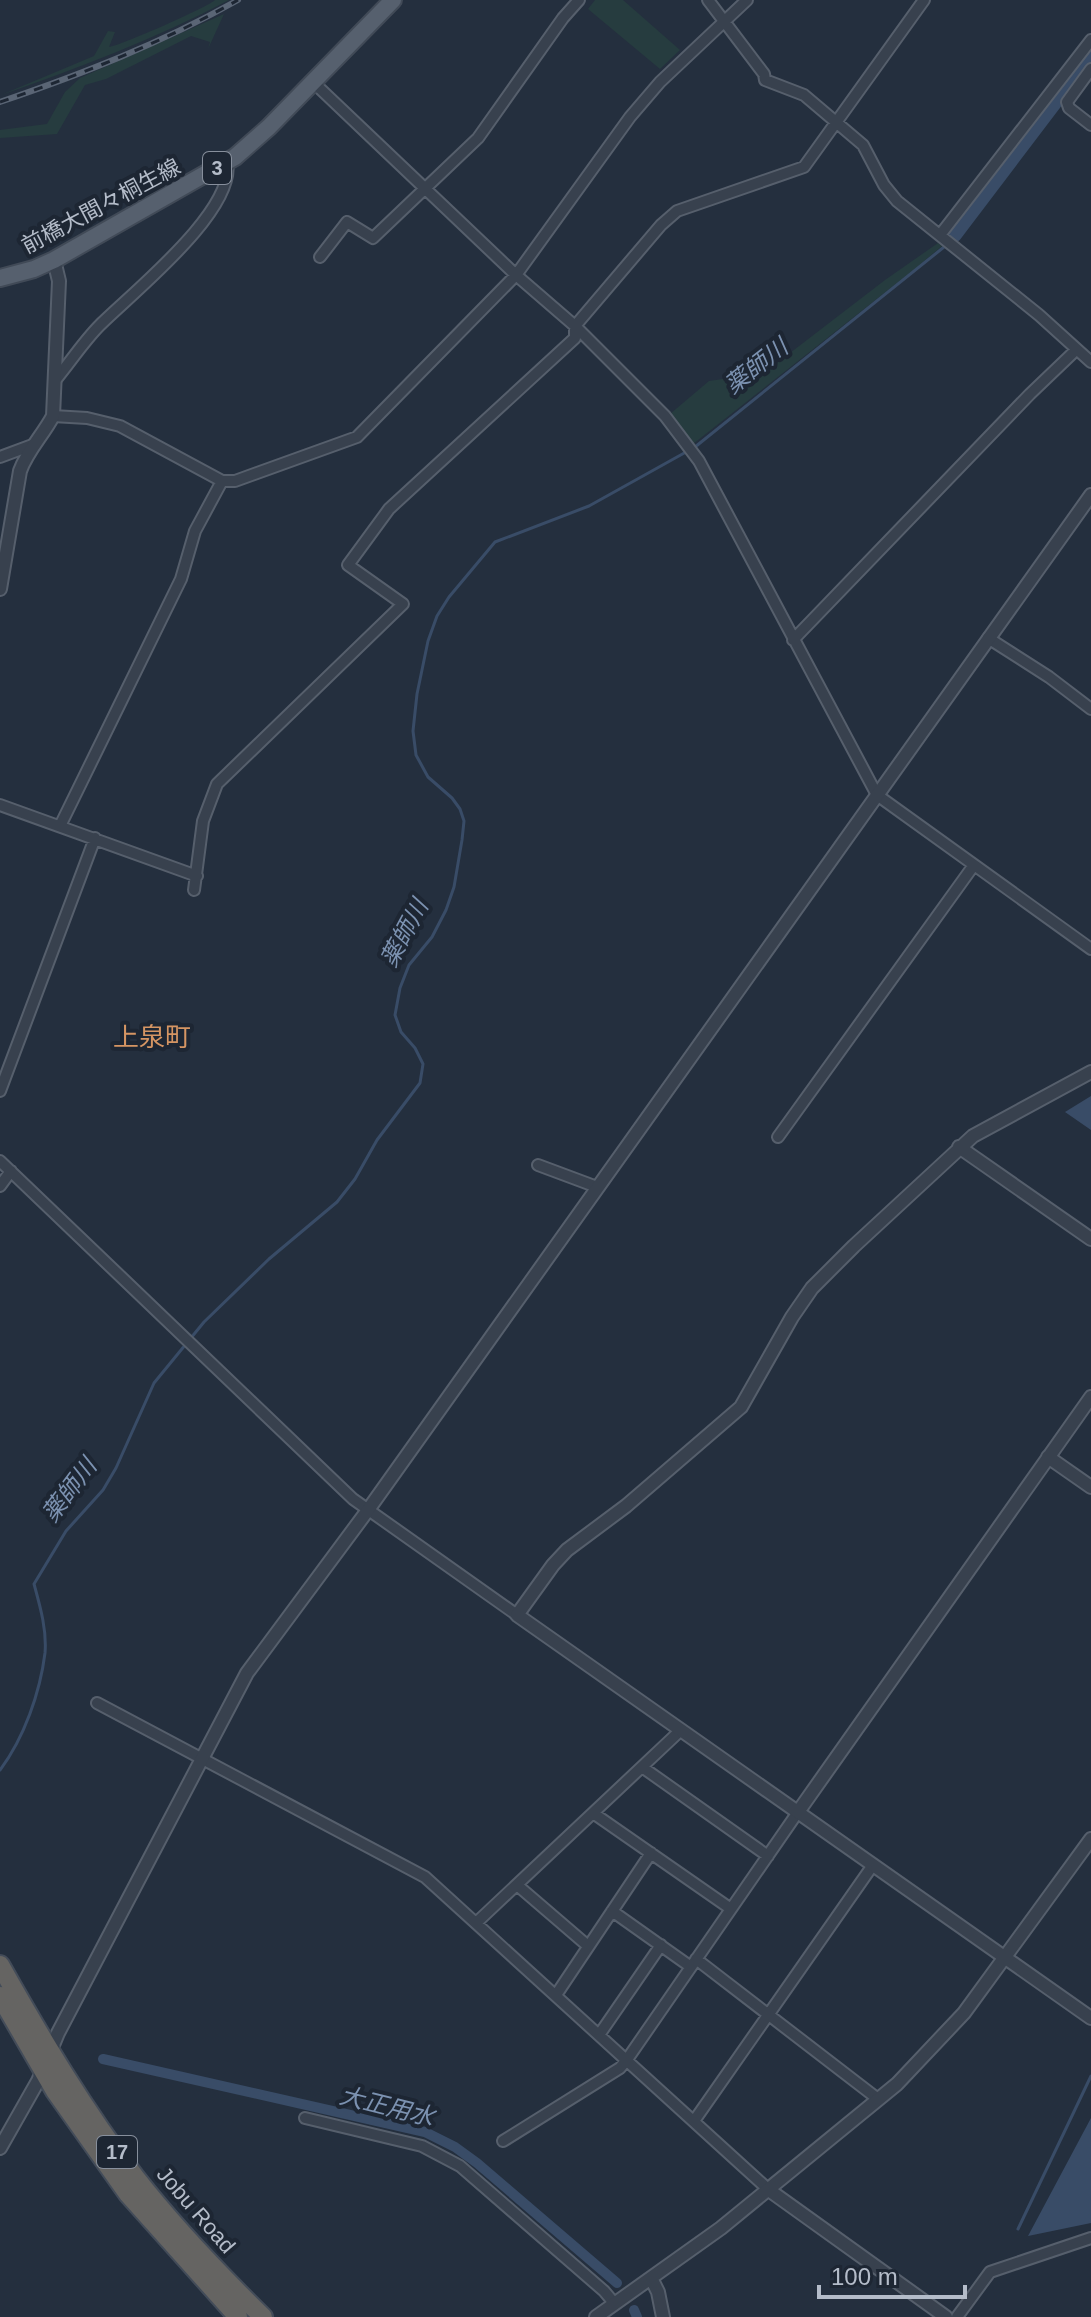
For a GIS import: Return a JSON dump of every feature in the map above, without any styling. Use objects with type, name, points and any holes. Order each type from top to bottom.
[{"type":"highway","name":"Jobu Road","points":[[0,1965],[49,2050],[135,2177],[204,2258],[263,2317]]},
{"type":"highway","name":"Jobu Road","points":[[0,1996],[42,2070],[128,2194],[238,2317]]},
{"type":"main road","name":"前橋大間々桐生線","points":[[0,278],[54,260],[227,162],[269,127],[393,0]]},
{"type":"street","points":[[320,257],[344,223],[373,238],[460,157],[478,138],[579,0]]},
{"type":"street","points":[[708,0],[764,74],[765,80],[804,95],[837,122],[863,145],[891,196],[1039,315],[1091,362]]},
{"type":"street","points":[[53,416],[87,418],[120,426],[222,481],[235,481],[357,437],[516,275],[630,117],[660,82],[747,0]]},
{"type":"street","points":[[194,890],[203,821],[217,784],[403,604],[348,565],[389,509],[575,338],[575,326],[661,225],[677,211],[804,167],[924,0]]},
{"type":"street","points":[[940,235],[1091,40]]},
{"type":"street","points":[[1091,69],[1067,102],[1069,108],[1091,125]]},
{"type":"street","points":[[313,82],[516,275],[575,326],[665,416],[699,461],[877,795],[1091,949]]},
{"type":"street","points":[[57,378],[97,329],[191,239],[227,182],[227,162]]},
{"type":"street","points":[[0,589],[4,529],[20,471],[25,456],[53,416],[59,281],[54,260]]},
{"type":"street","points":[[793,640],[1076,350]]},
{"type":"street","points":[[0,457],[35,444]]},
{"type":"street","points":[[60,826],[181,579],[195,531],[222,481]]},
{"type":"street","points":[[0,2148],[32,2092],[49,2050],[247,1673],[368,1510],[1091,495]]},
{"type":"street","points":[[988,638],[1049,677],[1091,709]]},
{"type":"street","points":[[0,805],[197,876]]},
{"type":"street","points":[[0,1091],[95,838]]},
{"type":"street","points":[[778,1137],[974,865]]},
{"type":"street","points":[[517,1615],[567,1550],[626,1506],[741,1407],[778,1339],[812,1288],[959,1147],[973,1136],[1091,1072]]},
{"type":"street","points":[[959,1147],[1091,1239]]},
{"type":"street","points":[[0,1161],[288,1438],[368,1510],[1091,2018]]},
{"type":"street","points":[[538,1165],[597,1187]]},
{"type":"street","points":[[0,1186],[11,1171]]},
{"type":"street","points":[[503,2141],[620,2068],[626,2061],[1091,1397]]},
{"type":"street","points":[[1048,1457],[1091,1487]]},
{"type":"street","points":[[97,1703],[425,1877],[769,2190],[946,2317]]},
{"type":"street","points":[[476,1923],[681,1730]]},
{"type":"street","points":[[642,1767],[768,1856]]},
{"type":"street","points":[[593,1813],[731,1909]]},
{"type":"street","points":[[305,2118],[409,2142],[460,2166],[604,2291],[606,2312],[769,2190],[897,2084],[964,2013],[1091,1839]]},
{"type":"street","points":[[556,1995],[651,1853]]},
{"type":"street","points":[[694,2121],[873,1865]]},
{"type":"street","points":[[517,1885],[588,1946]]},
{"type":"street","points":[[612,1911],[768,2015],[878,2099]]},
{"type":"street","points":[[599,2035],[661,1945]]},
{"type":"street","points":[[957,2317],[990,2272],[1091,2238]]},
{"type":"street","points":[[652,2280],[663,2317]]},
{"type":"green space","points":[[215,0],[229,0],[116,52],[1,95],[94,56],[108,31],[115,32],[109,47]]},
{"type":"green space","points":[[595,0],[623,0],[680,50],[660,69],[588,9]]},
{"type":"green space","points":[[224,14],[208,49],[210,42],[191,36],[106,79],[85,85],[57,134],[0,138],[0,130],[47,124],[65,92],[80,78]]},
{"type":"green space","points":[[938,243],[942,246],[916,268],[693,444],[670,414],[709,381],[764,373]]},
{"type":"water","points":[[1091,1096],[1091,1130],[1065,1112]]},
{"type":"water","points":[[1091,2118],[1091,2223],[1028,2236]]},
{"type":"waterway","name":"薬師川","points":[[953,234],[1091,52]]},
{"type":"waterway","name":"薬師川","points":[[0,1770],[23,1729],[43,1668],[45,1636],[34,1584],[66,1531],[103,1490],[154,1383],[204,1322],[269,1259],[337,1202],[355,1179],[377,1140],[420,1083],[423,1064],[415,1048],[401,1032],[395,1015],[400,988],[409,965],[432,937],[446,910],[454,887],[464,821],[460,809],[428,777],[416,755],[413,731],[417,694],[428,641],[437,616],[495,542],[589,506],[695,447],[944,247]]},
{"type":"waterway","name":"大正用水","points":[[103,2059],[425,2132],[455,2147],[477,2163],[617,2283]]},
{"type":"waterway","points":[[1018,2229],[1091,2076]]},
{"type":"waterway","name":"大正用水","points":[[634,2310],[637,2317]]},
{"type":"railway","points":[[0,102],[121,57],[238,0]]},
{"type":"district","name":"上泉町","points":[[152,1037]]}]
